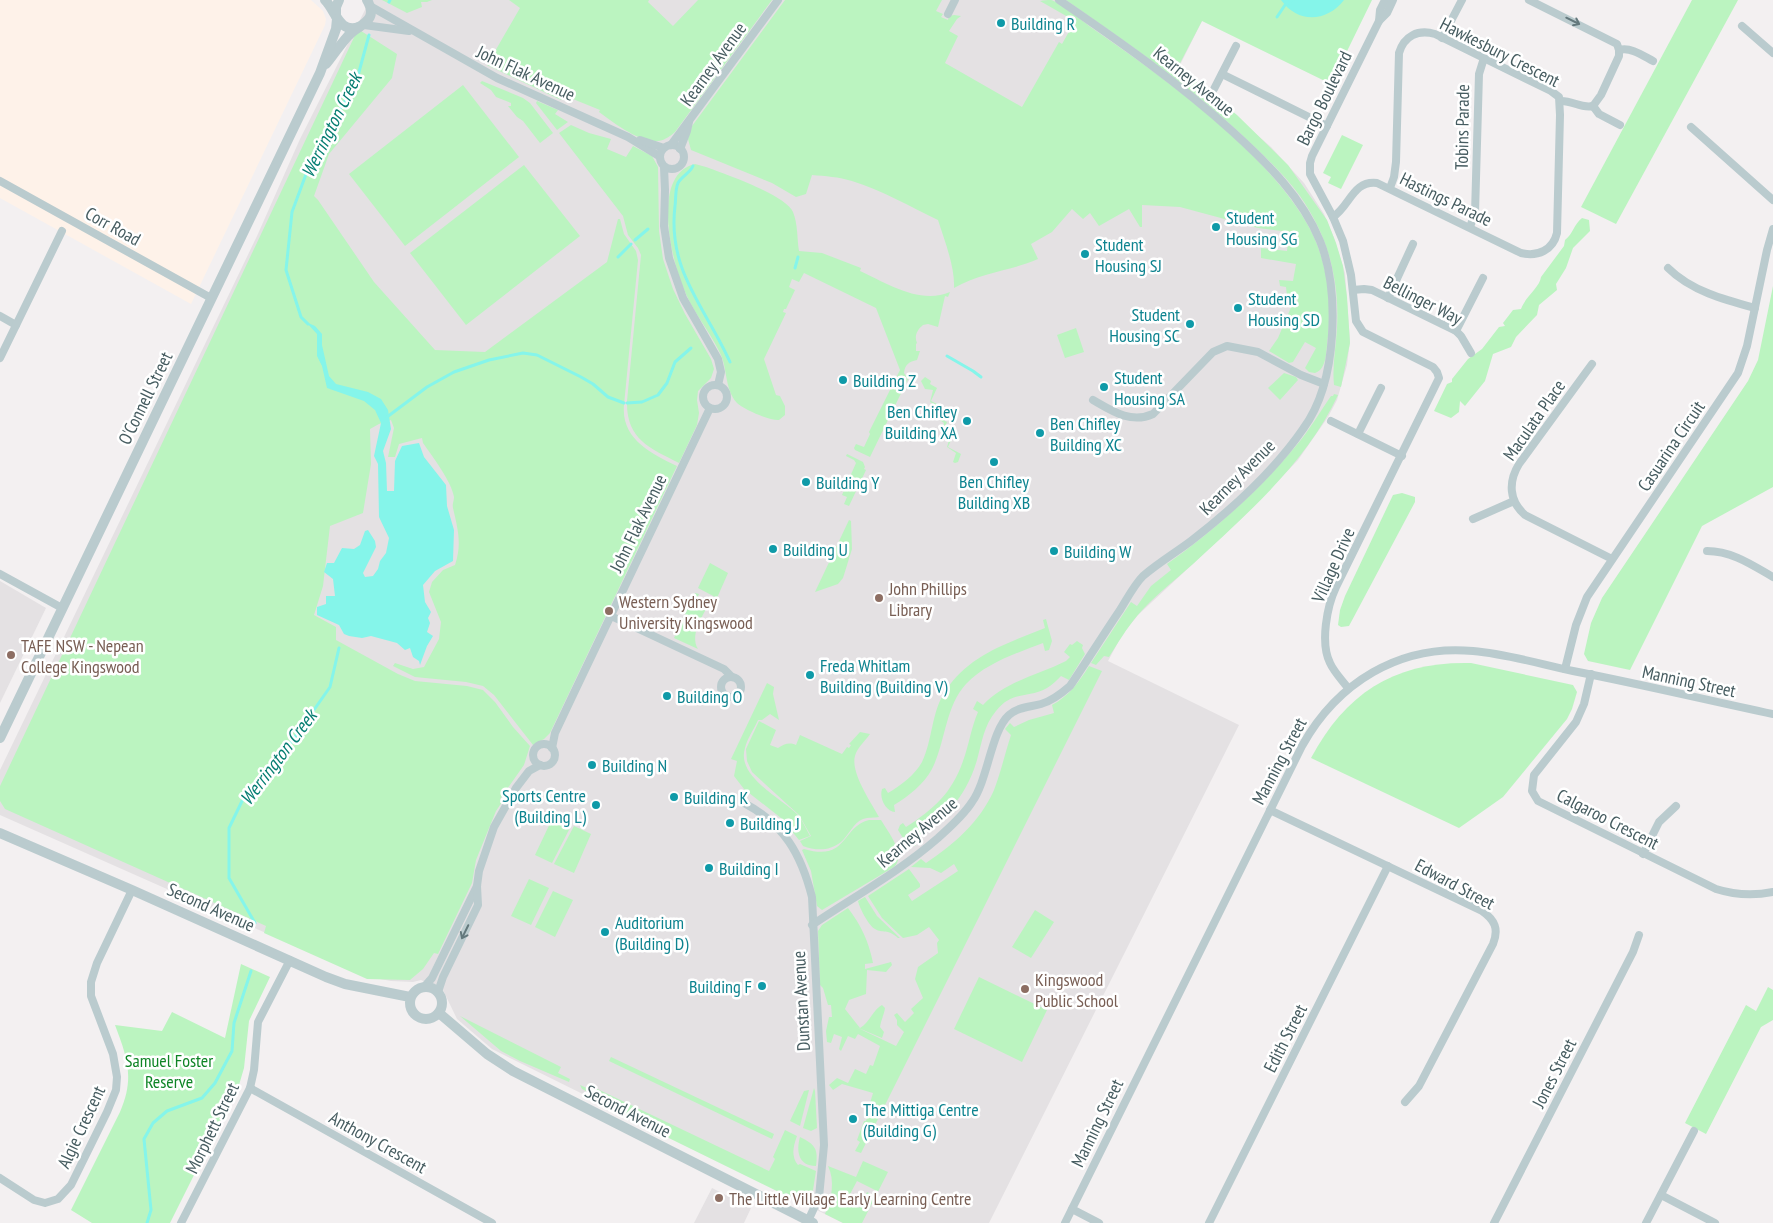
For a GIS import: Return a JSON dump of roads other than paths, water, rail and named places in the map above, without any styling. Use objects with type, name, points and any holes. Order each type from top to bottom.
[{"type":"street","points":[[325,0],[345,27],[356,28],[362,26],[370,16],[369,2]]},
{"type":"street","name":"O'Connell Street","points":[[0,738],[320,73],[336,29],[336,7],[339,0]]},
{"type":"street","name":"Kearney Avenue","points":[[668,146],[689,122],[778,0]]},
{"type":"street","points":[[948,14],[955,0]]},
{"type":"street","name":"Kearney Avenue","points":[[812,925],[908,863],[947,830],[968,809],[980,790],[998,733],[1009,715],[1018,709],[1042,704],[1070,686],[1141,578],[1229,509],[1284,453],[1304,429],[1314,412],[1324,384],[1331,353],[1333,324],[1330,275],[1320,242],[1303,208],[1267,164],[1207,108],[1146,61],[1059,0]]},
{"type":"street","name":"Bargo Boulevard","points":[[1379,21],[1380,10],[1385,0]]},
{"type":"street","name":"Bargo Boulevard","points":[[1394,0],[1387,13],[1379,21],[1312,156],[1309,167],[1311,178],[1333,217],[1348,257],[1356,321],[1361,331],[1433,367],[1438,374],[1438,382],[1402,456]]},
{"type":"street","points":[[1442,38],[1462,0]]},
{"type":"street","points":[[1529,0],[1615,42],[1620,50],[1619,56],[1594,105],[1586,107],[1570,101],[1560,101]]},
{"type":"street","name":"John Flak Avenue","points":[[369,2],[413,32],[496,78],[628,137],[660,156]]},
{"type":"street","name":"O'Connell Street","points":[[320,73],[349,34],[362,26]]},
{"type":"street","name":"John Flak Avenue","points":[[362,26],[413,32]]},
{"type":"street","points":[[1742,26],[1773,53]]},
{"type":"street","name":"Hawkesbury Crescent","points":[[1390,188],[1396,162],[1400,50],[1406,39],[1417,33],[1428,32],[1557,95],[1560,101],[1557,229],[1553,242]]},
{"type":"street","points":[[1214,89],[1236,46]]},
{"type":"street","points":[[1620,50],[1627,48],[1653,61]]},
{"type":"street","name":"Tobins Parade","points":[[1470,227],[1475,213],[1478,74],[1484,58]]},
{"type":"street","points":[[1222,74],[1327,126]]},
{"type":"street","points":[[1594,105],[1599,114],[1620,125]]},
{"type":"street","name":"Kearney Avenue","points":[[680,149],[689,122]]},
{"type":"street","points":[[1691,127],[1773,200]]},
{"type":"street","name":"John Flak Avenue","points":[[628,137],[668,146]]},
{"type":"street","points":[[665,190],[674,170],[681,165],[683,160],[683,154],[680,149],[668,146],[660,156],[660,162],[664,167],[674,170]]},
{"type":"street","points":[[664,167],[664,226],[669,258],[682,298],[718,358],[720,372],[718,385]]},
{"type":"street","name":"Corr Road","points":[[0,181],[211,298]]},
{"type":"street","name":"Hastings Parade","points":[[1333,217],[1342,211],[1354,192],[1362,185],[1374,182],[1390,188],[1518,252],[1527,254],[1540,253],[1553,242]]},
{"type":"street","name":"Casuarina Circuit","points":[[1565,669],[1582,607],[1587,597],[1738,373],[1748,346],[1766,250],[1773,229]]},
{"type":"street","points":[[0,358],[62,231]]},
{"type":"street","points":[[1388,298],[1413,244]]},
{"type":"street","points":[[1668,268],[1681,280],[1693,287],[1755,308]]},
{"type":"street","points":[[1456,331],[1483,278]]},
{"type":"street","name":"Bellinger Way","points":[[1353,290],[1369,289],[1456,331],[1471,352]]},
{"type":"street","points":[[0,316],[16,325]]},
{"type":"street","points":[[1093,400],[1119,414],[1141,419],[1146,417],[1153,414],[1213,352],[1227,346],[1258,352],[1301,375],[1324,384]]},
{"type":"street","name":"Maculata Place","points":[[1514,501],[1511,489],[1517,468],[1592,364]]},
{"type":"street","points":[[718,385],[724,388],[727,393],[726,402],[721,408],[710,408],[705,403],[704,394],[709,386],[718,385]]},
{"type":"street","points":[[1358,434],[1381,388]]},
{"type":"street","name":"John Flak Avenue","points":[[552,748],[556,733],[710,408]]},
{"type":"street","points":[[1331,421],[1402,456]]},
{"type":"street","name":"Village Drive","points":[[1348,688],[1331,666],[1328,657],[1326,625],[1330,603],[1402,456]]},
{"type":"street","points":[[1473,519],[1514,501],[1522,512],[1532,519],[1612,559]]},
{"type":"street","points":[[1707,551],[1732,555],[1773,577]]},
{"type":"street","points":[[0,574],[62,608]]},
{"type":"street","points":[[611,616],[724,669],[732,677]]},
{"type":"street","name":"Manning Street","points":[[1064,1223],[1308,734],[1330,706],[1348,688],[1374,671],[1413,656],[1440,651],[1476,651],[1773,714]]},
{"type":"street","name":"Calgaroo Crescent","points":[[1591,674],[1584,704],[1576,722],[1534,775],[1532,791],[1538,801],[1706,886],[1740,895],[1773,892]]},
{"type":"street","name":"John Flak Avenue","points":[[544,744],[556,733]]},
{"type":"street","points":[[438,992],[446,971],[478,905],[477,886],[481,860],[500,816],[516,788],[529,771],[535,750],[544,744],[552,748],[555,754],[552,762],[547,765],[540,765],[529,771]]},
{"type":"street","points":[[534,758],[540,765]]},
{"type":"street","name":"Dunstan Avenue","points":[[744,803],[754,808],[777,826],[796,851],[807,878],[812,898],[824,1145],[819,1197],[810,1222]]},
{"type":"street","points":[[1643,854],[1659,822],[1676,806]]},
{"type":"street","name":"Edward Street","points":[[1270,810],[1482,911],[1494,922],[1496,931],[1493,944],[1417,1090],[1405,1102]]},
{"type":"street","name":"Second Avenue","points":[[1,832],[335,981],[410,997]]},
{"type":"street","name":"Edith Street","points":[[1210,1223],[1388,866]]},
{"type":"street","points":[[425,986],[438,992],[441,996],[442,1005],[439,1013],[425,1020],[415,1016],[410,1007],[410,997],[416,990],[425,986],[437,968],[477,886]]},
{"type":"street","name":"Algie Crescent","points":[[0,1178],[34,1200],[45,1202],[58,1199],[71,1184],[114,1097],[117,1084],[115,1062],[93,1003],[91,982],[97,963],[132,890]]},
{"type":"street","name":"Jones Street","points":[[1494,1223],[1633,952],[1639,935]]},
{"type":"street","name":"Morphett Street","points":[[181,1223],[250,1088],[254,1070],[258,1022],[290,960]]},
{"type":"street","name":"Second Avenue","points":[[439,1013],[487,1054],[513,1071],[810,1222]]},
{"type":"street","name":"Anthony Crescent","points":[[250,1088],[492,1223]]},
{"type":"street","points":[[1646,1223],[1694,1131]]},
{"type":"street","points":[[1660,1195],[1715,1223]]},
{"type":"street","points":[[1072,1209],[1099,1223]]},
{"type":"water","points":[[1281,0],[1344,0],[1329,13],[1312,17],[1296,13]]},
{"type":"water","points":[[306,322],[315,326],[322,334],[322,345],[329,376],[336,384],[368,392],[381,399],[388,410],[391,429],[383,451],[386,463],[387,491],[394,491],[395,461],[402,446],[419,443],[424,457],[446,485],[447,506],[454,530],[453,561],[435,571],[423,585],[425,602],[431,612],[428,618],[430,623],[427,632],[433,636],[420,665],[419,661],[413,657],[410,648],[405,650],[397,643],[371,636],[362,638],[349,636],[344,634],[339,625],[317,615],[317,607],[326,604],[326,596],[335,596],[333,579],[324,572],[327,563],[334,563],[342,548],[354,549],[360,545],[365,531],[368,530],[375,541],[376,547],[363,573],[365,577],[373,576],[386,553],[389,538],[379,517],[378,464],[374,456],[381,423],[375,410],[364,401],[327,388],[322,366],[317,356],[317,334]]},
{"type":"waterway","points":[[1277,17],[1285,5],[1293,0]]},
{"type":"waterway","name":"Werrington Creek","points":[[308,324],[301,317],[286,270],[292,212],[315,150],[356,83],[369,35]]},
{"type":"waterway","points":[[693,166],[678,183],[676,189],[674,229],[677,250],[690,288],[730,362]]},
{"type":"waterway","points":[[635,240],[648,229]]},
{"type":"waterway","points":[[618,257],[631,244]]},
{"type":"waterway","points":[[795,268],[798,257]]},
{"type":"waterway","points":[[627,403],[642,402],[658,395],[667,383],[675,362],[691,348]]},
{"type":"waterway","points":[[387,417],[427,387],[454,372],[489,360],[523,353],[537,355],[593,384],[608,397],[624,403]]},
{"type":"waterway","points":[[947,356],[981,377]]},
{"type":"waterway","name":"Werrington Creek","points":[[255,923],[229,878],[229,828],[244,797],[276,764],[330,687],[339,648]]},
{"type":"waterway","name":"Werrington Creek","points":[[147,1223],[151,1210],[144,1139],[153,1123],[167,1111],[202,1098],[215,1083],[232,1051],[234,1023],[251,971]]},
{"type":"place","name":"Building R","points":[[1001,23]]},
{"type":"place","name":"Student Housing SG","points":[[1216,227]]},
{"type":"place","name":"Student Housing SJ","points":[[1085,254]]},
{"type":"place","name":"Student Housing SD","points":[[1238,308]]},
{"type":"place","name":"Student Housing SC","points":[[1190,324]]},
{"type":"place","name":"Building Z","points":[[843,380]]},
{"type":"place","name":"Student Housing SA","points":[[1104,387]]},
{"type":"place","name":"Ben Chifley Building XA","points":[[967,421]]},
{"type":"place","name":"Ben Chifley Building XC","points":[[1040,433]]},
{"type":"place","name":"Ben Chifley Building XB","points":[[994,462]]},
{"type":"place","name":"Building Y","points":[[806,482]]},
{"type":"place","name":"Building U","points":[[773,549]]},
{"type":"place","name":"Building W","points":[[1054,551]]},
{"type":"place","name":"John Phillips Library","points":[[879,598]]},
{"type":"place","name":"Western Sydney University Kingswood","points":[[609,611]]},
{"type":"place","name":"TAFE NSW - Nepean College Kingswood","points":[[11,655]]},
{"type":"place","name":"Freda Whitlam Building (Building V)","points":[[810,675]]},
{"type":"place","name":"Building O","points":[[667,696]]},
{"type":"place","name":"Building N","points":[[592,765]]},
{"type":"place","name":"Building K","points":[[674,797]]},
{"type":"place","name":"Sports Centre (Building L)","points":[[596,805]]},
{"type":"place","name":"Building J","points":[[730,823]]},
{"type":"place","name":"Building I","points":[[709,868]]},
{"type":"place","name":"Auditorium (Building D)","points":[[605,932]]},
{"type":"place","name":"Building F","points":[[762,986]]},
{"type":"place","name":"Kingswood Public School","points":[[1025,989]]},
{"type":"place","name":"The Mittiga Centre (Building G)","points":[[853,1119]]},
{"type":"place","name":"The Little Village Early Learning Centre","points":[[719,1198]]},
{"type":"park label","name":"Samuel Foster Reserve","points":[[169,1070]]}]
